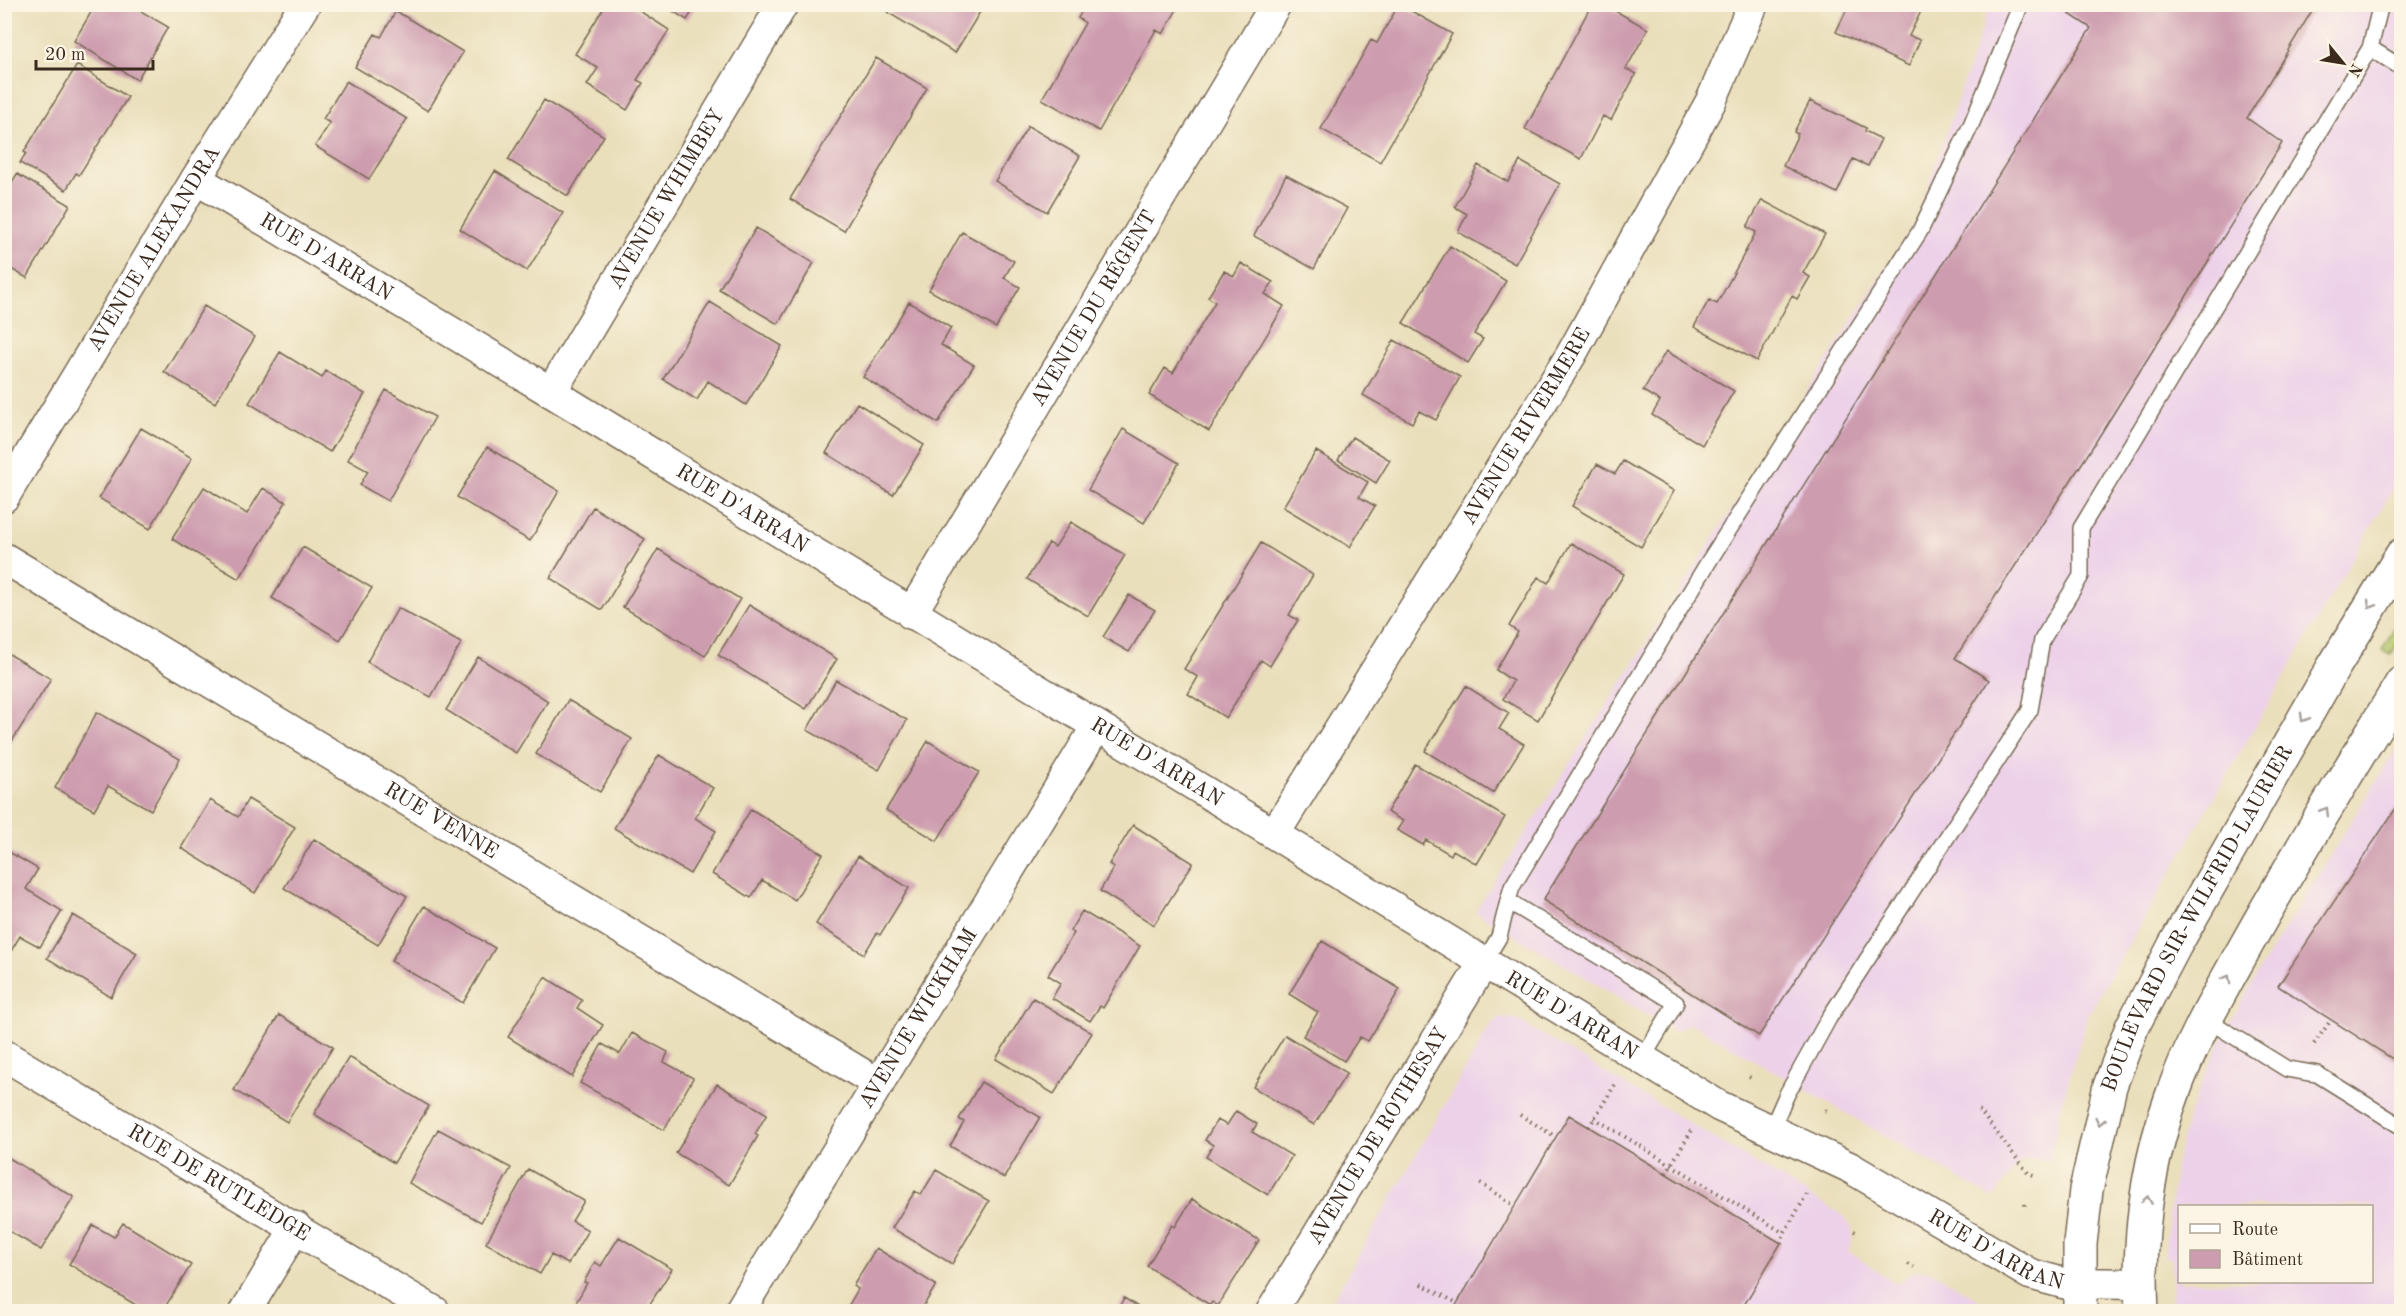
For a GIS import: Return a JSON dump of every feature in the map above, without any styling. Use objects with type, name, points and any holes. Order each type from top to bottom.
[{"type":"main road","name":"BOULEVARD SIR-WILFRID-LAURIER","points":[[2080,1297],[2081,1221],[2095,1144],[2110,1086],[2132,1028],[2175,945],[2333,668],[2402,555]]},
{"type":"main road","points":[[2141,1298],[2145,1209],[2163,1125],[2184,1064],[2266,910],[2402,683]]},
{"type":"street","name":"AVENUE ALEXANDRA","points":[[4,497],[196,179],[305,4]]},
{"type":"street","name":"AVENUE WHIMBEY","points":[[551,392],[783,4]]},
{"type":"street","name":"AVENUE DU RÉGENT","points":[[911,614],[1276,4]]},
{"type":"street","name":"AVENUE RIVERMERE","points":[[1275,833],[1571,355],[1711,101],[1753,4]]},
{"type":"street","name":"RUE D'ARRAN","points":[[196,179],[551,392],[1484,962],[1632,1067],[1849,1167],[2018,1268],[2048,1280],[2080,1297],[2141,1298]]},
{"type":"street","name":"RUE VENNE","points":[[4,558],[879,1084]]},
{"type":"street","name":"AVENUE WICKHAM","points":[[740,1311],[1097,726]]},
{"type":"street","name":"AVENUE DE ROTHESAY","points":[[1270,1311],[1484,962]]},
{"type":"street","name":"RUE DE RUTLEDGE","points":[[4,1055],[435,1311]]},
{"type":"street","points":[[245,1311],[296,1227]]},
{"type":"lane","points":[[1484,962],[1499,937],[1512,887],[1708,561],[1920,231],[1971,125],[2020,4]]},
{"type":"lane","points":[[1771,1130],[1787,1094],[1829,1018],[2030,710],[2042,640],[2081,576],[2081,528],[2370,48],[2380,4]]},
{"type":"lane","points":[[2370,48],[2402,68]]},
{"type":"lane","points":[[1508,901],[1676,1003],[1632,1067]]},
{"type":"lane","points":[[2206,1019],[2287,1069],[2318,1074],[2402,1127]]},
{"type":"path","points":[[2309,1051],[2331,1020]]},
{"type":"path","points":[[1589,1127],[1632,1067]]},
{"type":"path","points":[[1979,1110],[2028,1173],[2036,1176]]},
{"type":"path","points":[[1520,1115],[1556,1137]]},
{"type":"path","points":[[1594,1118],[1785,1233]]},
{"type":"path","points":[[1666,1173],[1696,1121]]},
{"type":"path","points":[[1480,1183],[1515,1206]]},
{"type":"path","points":[[1781,1243],[1809,1191]]},
{"type":"path","points":[[1908,1264],[1914,1267]]},
{"type":"path","points":[[1421,1284],[1457,1303]]},
{"type":"shaded area","points":[[1990,5],[2401,5],[2401,475],[2088,1015],[2063,1099],[2050,1160],[2022,1159],[1993,1198],[1690,1023],[1675,1031],[1475,912],[1917,219]]},
{"type":"shaded area","points":[[2401,741],[2401,1311],[2172,1311],[2172,1258],[2164,1257],[2175,1169],[2186,1123],[2203,1079],[2257,974]]},
{"type":"shaded area","points":[[1502,1017],[1516,1019],[1845,1217],[1852,1229],[1852,1240],[1848,1251],[1897,1284],[1914,1271],[1931,1271],[1997,1311],[1326,1312],[1491,1024]]},
{"type":"green space","points":[[2401,616],[2401,638],[2391,655],[2382,650]]},
{"type":"building","points":[[96,4],[129,4],[168,27],[137,80],[74,41]]},
{"type":"building","points":[[606,4],[629,4],[669,30],[637,80],[643,83],[627,110],[587,85],[598,68],[575,54]]},
{"type":"building","points":[[661,4],[697,4],[687,20]]},
{"type":"building","points":[[891,4],[971,4],[970,6],[980,12],[955,53],[887,12]]},
{"type":"building","points":[[1086,4],[1180,4],[1163,34],[1156,30],[1099,131],[1042,99],[1085,23],[1078,18]]},
{"type":"building","points":[[1399,4],[1452,34],[1380,162],[1321,129],[1371,40],[1377,43]]},
{"type":"building","points":[[1592,4],[1603,4],[1648,29],[1626,69],[1636,74],[1611,120],[1603,116],[1581,159],[1525,129]]},
{"type":"building","points":[[2054,4],[2316,4],[2247,118],[2282,143],[2090,451],[1955,658],[1989,680],[1759,1036],[1543,900],[2091,28]]},
{"type":"building","points":[[1849,5],[1924,5],[1909,36],[1920,40],[1909,66],[1836,32]]},
{"type":"building","points":[[396,11],[463,52],[428,111],[355,67],[375,34],[381,37]]},
{"type":"building","points":[[876,58],[927,88],[844,231],[790,199]]},
{"type":"building","points":[[77,65],[128,97],[79,175],[76,173],[66,190],[20,163],[26,153],[24,152]]},
{"type":"building","points":[[346,81],[407,119],[369,179],[315,146],[330,123],[323,119]]},
{"type":"building","points":[[544,100],[604,136],[568,196],[508,160]]},
{"type":"building","points":[[1810,101],[1866,128],[1865,131],[1881,139],[1868,166],[1853,159],[1837,193],[1783,166],[1798,134],[1794,132]]},
{"type":"building","points":[[1028,126],[1080,156],[1047,212],[995,181]]},
{"type":"building","points":[[1520,161],[1560,184],[1515,264],[1458,232],[1467,214],[1455,207],[1478,165],[1508,182]]},
{"type":"building","points":[[495,171],[563,213],[527,271],[460,229]]},
{"type":"building","points":[[17,174],[70,205],[27,278],[4,265],[4,195]]},
{"type":"building","points":[[1286,175],[1347,208],[1314,269],[1254,236]]},
{"type":"building","points":[[1762,200],[1825,234],[1803,273],[1810,277],[1797,299],[1792,296],[1757,361],[1694,327],[1709,300],[1717,304],[1756,232],[1747,227]]},
{"type":"building","points":[[756,228],[814,263],[778,324],[719,289]]},
{"type":"building","points":[[962,232],[1014,261],[1004,278],[1020,287],[996,328],[929,290]]},
{"type":"building","points":[[1450,246],[1506,281],[1474,334],[1483,339],[1468,363],[1403,323]]},
{"type":"building","points":[[1241,263],[1273,282],[1265,294],[1284,306],[1209,431],[1149,395],[1165,368],[1173,373],[1215,302],[1208,297],[1224,271],[1234,276]]},
{"type":"building","points":[[710,302],[782,346],[746,405],[708,381],[697,400],[663,379]]},
{"type":"building","points":[[909,302],[951,328],[941,345],[974,365],[938,423],[863,377]]},
{"type":"building","points":[[204,306],[255,337],[215,403],[164,372]]},
{"type":"building","points":[[1394,340],[1460,377],[1436,420],[1419,411],[1412,423],[1363,395]]},
{"type":"building","points":[[1666,351],[1734,391],[1702,445],[1652,415],[1660,401],[1643,391]]},
{"type":"building","points":[[280,352],[322,378],[326,371],[365,394],[330,452],[249,403]]},
{"type":"building","points":[[386,390],[435,417],[388,501],[360,485],[368,471],[348,460]]},
{"type":"building","points":[[857,403],[924,445],[893,495],[826,453]]},
{"type":"building","points":[[141,428],[192,458],[150,529],[99,498]]},
{"type":"building","points":[[1123,429],[1179,463],[1144,523],[1088,490]]},
{"type":"building","points":[[1352,437],[1390,460],[1376,483],[1338,460]]},
{"type":"building","points":[[487,447],[559,491],[530,541],[457,497]]},
{"type":"building","points":[[1316,451],[1368,482],[1359,497],[1375,506],[1350,547],[1283,507]]},
{"type":"building","points":[[1623,461],[1674,491],[1641,547],[1572,506],[1597,464],[1615,474]]},
{"type":"building","points":[[204,487],[247,514],[263,488],[286,502],[239,579],[172,539]]},
{"type":"building","points":[[593,507],[645,539],[602,610],[550,578]]},
{"type":"building","points":[[1071,522],[1125,555],[1088,616],[1027,579],[1049,543],[1055,547]]},
{"type":"building","points":[[1261,543],[1313,575],[1289,615],[1298,620],[1270,666],[1261,660],[1226,718],[1188,694],[1198,677],[1184,669]]},
{"type":"building","points":[[1571,543],[1624,574],[1538,720],[1503,699],[1513,681],[1496,670],[1518,632],[1509,626],[1538,577],[1548,583]]},
{"type":"building","points":[[303,547],[372,588],[340,640],[272,598]]},
{"type":"building","points":[[658,549],[740,599],[705,656],[623,607]]},
{"type":"building","points":[[1129,595],[1155,610],[1129,652],[1103,637]]},
{"type":"building","points":[[749,605],[837,659],[806,709],[718,655]]},
{"type":"building","points":[[398,608],[461,643],[431,697],[367,662]]},
{"type":"building","points":[[4,651],[51,679],[4,754]]},
{"type":"building","points":[[478,657],[548,701],[516,753],[446,710]]},
{"type":"building","points":[[836,680],[907,720],[879,770],[807,730]]},
{"type":"building","points":[[1466,686],[1509,713],[1499,729],[1524,744],[1493,793],[1425,751]]},
{"type":"building","points":[[568,700],[632,739],[600,792],[536,754]]},
{"type":"building","points":[[97,712],[180,759],[151,810],[108,786],[94,810],[55,788]]},
{"type":"building","points":[[928,741],[979,772],[937,841],[886,810]]},
{"type":"building","points":[[659,755],[713,788],[695,818],[716,831],[690,874],[614,828]]},
{"type":"building","points":[[1415,764],[1505,817],[1477,864],[1453,850],[1451,855],[1426,840],[1423,845],[1397,830],[1403,821],[1387,812]]},
{"type":"building","points":[[248,799],[295,827],[255,893],[181,848],[210,800],[238,817]]},
{"type":"building","points":[[2402,799],[2402,1065],[2278,986]]},
{"type":"building","points":[[751,809],[823,854],[795,900],[762,880],[751,898],[712,874]]},
{"type":"building","points":[[1133,825],[1193,863],[1154,925],[1100,891],[1114,867],[1109,864]]},
{"type":"building","points":[[314,839],[407,896],[378,945],[284,888]]},
{"type":"building","points":[[4,849],[38,869],[26,889],[62,911],[40,947],[20,936],[8,956],[4,954]]},
{"type":"building","points":[[858,856],[909,888],[880,935],[877,933],[864,954],[816,924]]},
{"type":"building","points":[[424,906],[495,948],[463,1003],[391,961]]},
{"type":"building","points":[[1082,911],[1140,946],[1103,1008],[1100,1006],[1090,1021],[1052,998],[1061,983],[1048,975],[1074,933],[1070,931]]},
{"type":"building","points":[[73,915],[137,953],[111,997],[47,958]]},
{"type":"building","points":[[1322,941],[1400,989],[1368,1041],[1360,1037],[1344,1061],[1303,1036],[1318,1012],[1289,994]]},
{"type":"building","points":[[545,977],[582,1000],[577,1008],[603,1025],[572,1077],[508,1037]]},
{"type":"building","points":[[1033,998],[1092,1033],[1054,1094],[996,1059]]},
{"type":"building","points":[[279,1015],[333,1047],[287,1122],[234,1090]]},
{"type":"building","points":[[632,1033],[668,1052],[664,1062],[693,1078],[664,1130],[580,1083],[602,1044],[620,1054]]},
{"type":"building","points":[[1285,1035],[1347,1073],[1314,1125],[1253,1087]]},
{"type":"building","points":[[349,1057],[429,1106],[394,1163],[314,1114]]},
{"type":"building","points":[[981,1082],[1040,1117],[1004,1178],[950,1146],[964,1122],[959,1119]]},
{"type":"building","points":[[717,1084],[767,1114],[755,1134],[758,1136],[729,1185],[676,1153]]},
{"type":"building","points":[[1236,1111],[1257,1124],[1252,1132],[1292,1156],[1268,1195],[1206,1157],[1213,1145],[1205,1140],[1217,1120],[1227,1125]]},
{"type":"building","points":[[1569,1115],[1781,1243],[1740,1312],[1452,1312]]},
{"type":"building","points":[[438,1129],[511,1168],[481,1222],[409,1183]]},
{"type":"building","points":[[4,1155],[74,1197],[41,1250],[4,1228]]},
{"type":"building","points":[[528,1169],[584,1201],[572,1221],[588,1230],[568,1264],[551,1255],[540,1274],[486,1243]]},
{"type":"building","points":[[936,1170],[989,1201],[952,1264],[892,1228],[915,1191],[921,1195]]},
{"type":"building","points":[[1192,1199],[1259,1240],[1218,1306],[1212,1302],[1210,1305],[1147,1266],[1172,1225],[1175,1227]]},
{"type":"building","points":[[123,1223],[191,1265],[162,1312],[147,1312],[69,1264],[93,1225],[114,1237]]},
{"type":"building","points":[[619,1237],[672,1269],[646,1310],[583,1312],[574,1306],[587,1283],[584,1282],[595,1262],[601,1266]]},
{"type":"building","points":[[876,1248],[936,1285],[920,1312],[845,1312],[858,1289],[853,1286]]},
{"type":"building","points":[[1124,1298],[1146,1312],[1116,1312]]}]
